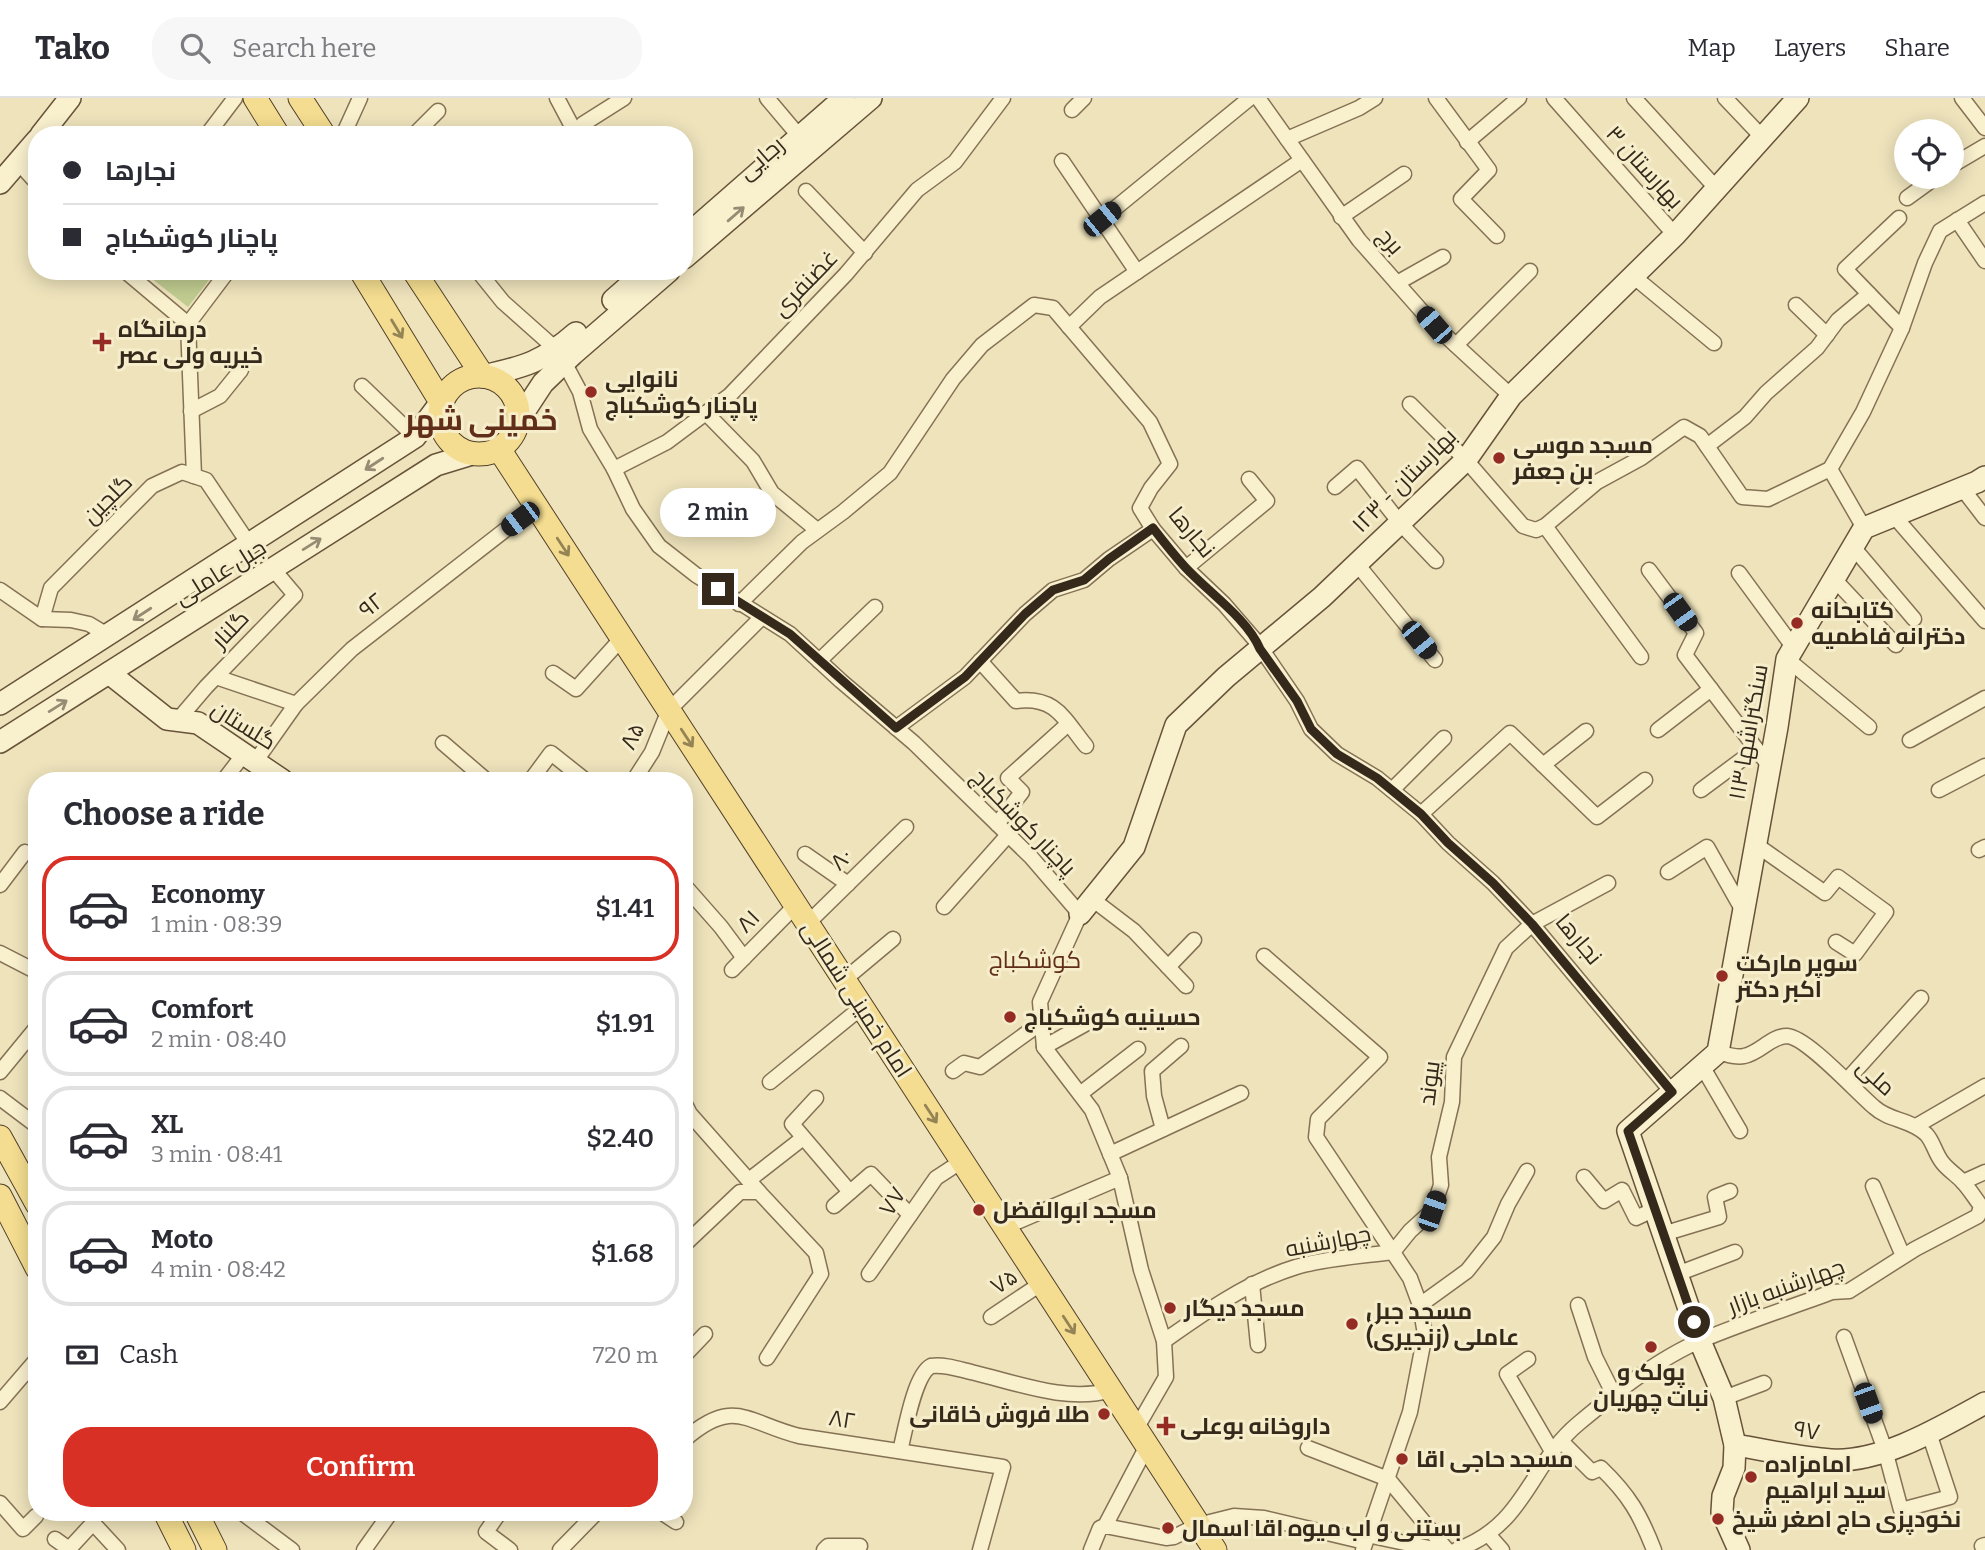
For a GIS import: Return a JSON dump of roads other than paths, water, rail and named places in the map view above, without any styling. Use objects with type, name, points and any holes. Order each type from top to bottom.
[{"type":"main road","points":[[255,98],[272,126]]},
{"type":"main road","points":[[300,98],[328,126]]},
{"type":"main road","points":[[367,280],[442,402]]},
{"type":"main road","points":[[420,280],[484,376]]},
{"type":"main road","points":[[484,376],[506,387],[517,408],[518,421],[508,442],[499,449],[491,453],[472,454],[459,449],[448,440],[439,415],[448,391],[458,382],[470,377],[484,376]]},
{"type":"main road","name":"امام خمینی شمالی","points":[[499,449],[1215,1550]]},
{"type":"main road","points":[[0,1137],[28,1187]]},
{"type":"main road","points":[[0,1196],[28,1250]]},
{"type":"main road","points":[[169,1521],[184,1550]]},
{"type":"main road","points":[[200,1521],[215,1550]]},
{"type":"street","points":[[48,126],[70,98]]},
{"type":"street","points":[[214,126],[235,98]]},
{"type":"street","points":[[341,126],[360,98]]},
{"type":"street","points":[[557,98],[571,126]]},
{"type":"street","points":[[581,126],[624,98]]},
{"type":"street","points":[[767,98],[799,136]]},
{"type":"street","name":"رجایی","points":[[693,229],[844,98]]},
{"type":"street","name":"رجایی","points":[[693,250],[871,98]]},
{"type":"street","name":"غضنفری","points":[[614,469],[667,442],[730,395],[864,253],[917,190],[955,162],[1003,98]]},
{"type":"street","points":[[1072,110],[1084,98]]},
{"type":"street","points":[[1102,219],[1250,98]]},
{"type":"street","name":"برج","points":[[1258,98],[1341,217],[1397,283],[1434,325],[1511,396]]},
{"type":"street","points":[[1287,139],[1359,108],[1375,98]]},
{"type":"street","points":[[1436,98],[1489,170],[1461,200],[1497,236]]},
{"type":"street","points":[[1467,142],[1519,98]]},
{"type":"street","name":"بهارستان ۳","points":[[1553,98],[1675,235]]},
{"type":"street","points":[[1634,98],[1717,189]]},
{"type":"street","points":[[1725,98],[1763,138]]},
{"type":"street","name":"بهارستان - ۱۲۳","points":[[1086,907],[1134,847],[1177,725],[1226,677],[1322,597],[1466,460],[1511,396],[1675,235],[1798,98]]},
{"type":"street","points":[[1962,98],[1982,120]]},
{"type":"street","points":[[423,126],[438,111]]},
{"type":"street","points":[[1964,158],[1985,146]]},
{"type":"street","points":[[0,183],[28,150]]},
{"type":"street","points":[[1069,327],[1100,297],[1302,160]]},
{"type":"street","points":[[1062,161],[1137,272]]},
{"type":"street","points":[[18,162],[28,173]]},
{"type":"street","points":[[1341,217],[1404,174]]},
{"type":"street","points":[[1907,198],[1919,189]]},
{"type":"street","points":[[806,191],[864,253]]},
{"type":"street","points":[[1410,404],[1466,460],[1524,526],[1536,530],[1545,526],[1597,482],[1641,458],[1684,427],[1700,436],[1742,497],[1768,499],[1830,469],[1863,412],[1902,328],[1925,263],[1940,231],[1985,203]]},
{"type":"street","points":[[1899,218],[1845,269],[1902,328]]},
{"type":"street","points":[[1957,220],[1985,261]]},
{"type":"street","points":[[1397,283],[1443,257]]},
{"type":"street","points":[[1455,345],[1530,271]]},
{"type":"street","points":[[1633,276],[1714,344]]},
{"type":"street","points":[[136,280],[188,324]]},
{"type":"street","points":[[221,280],[188,324],[194,476],[206,480],[249,544]]},
{"type":"street","points":[[485,280],[503,302],[561,356]]},
{"type":"street","points":[[518,421],[561,356],[637,280]]},
{"type":"street","points":[[484,376],[561,356],[658,280]]},
{"type":"street","points":[[1707,446],[1745,417],[1766,393],[1817,348],[1839,320],[1869,294]]},
{"type":"street","name":"نجارها","points":[[739,604],[802,542],[890,473],[953,379],[982,345],[1034,305],[1053,308],[1150,422],[1170,464],[1151,488],[1140,508],[1186,568],[1224,604],[1256,640],[1297,701],[1311,729],[1337,754],[1377,778],[1421,814],[1448,843],[1493,883],[1532,924],[1672,1092]]},
{"type":"street","points":[[1796,305],[1827,335]]},
{"type":"street","name":"پاچنار کوشکباج","points":[[561,356],[580,392],[590,429],[614,469],[633,509],[659,546],[739,604],[790,634],[896,728],[1086,907],[1134,931],[1186,986]]},
{"type":"street","points":[[191,411],[220,396],[241,370]]},
{"type":"street","points":[[362,387],[422,450],[426,457],[424,473]]},
{"type":"street","name":"جبل عاملی","points":[[5,696],[109,636],[412,439],[442,402]]},
{"type":"street","points":[[706,412],[753,461],[772,493],[817,530]]},
{"type":"street","name":"جبل عاملی","points":[[0,742],[436,465],[472,454]]},
{"type":"street","points":[[1335,487],[1357,468],[1400,523],[1436,561]]},
{"type":"street","points":[[1830,469],[1864,528],[1985,477]]},
{"type":"street","name":"گلچین","points":[[42,620],[51,588],[152,486],[181,471],[194,476]]},
{"type":"street","points":[[1186,568],[1268,501],[1249,479]]},
{"type":"street","points":[[1962,488],[1985,518]]},
{"type":"street","name":"۹۲","points":[[233,772],[250,758],[296,704],[352,649],[536,506]]},
{"type":"street","points":[[1894,516],[1985,621]]},
{"type":"street","points":[[1545,526],[1641,657]]},
{"type":"street","points":[[896,728],[965,677],[1025,614],[1053,590],[1084,580],[1153,528]]},
{"type":"street","name":"سنگتراشها ۱۱۳","points":[[1710,1059],[1755,844],[1790,654],[1864,528]]},
{"type":"street","points":[[1853,547],[1914,619]]},
{"type":"street","points":[[1357,564],[1435,660]]},
{"type":"street","name":"گلنار","points":[[177,721],[295,595],[272,569]]},
{"type":"street","points":[[1649,570],[1696,634],[1685,655],[1769,767]]},
{"type":"street","points":[[1739,573],[1790,654],[1870,727]]},
{"type":"street","points":[[1834,579],[1896,645]]},
{"type":"street","points":[[0,590],[42,620],[71,620],[89,624],[109,636]]},
{"type":"street","points":[[819,661],[875,607]]},
{"type":"street","points":[[669,710],[762,617]]},
{"type":"street","points":[[553,673],[576,689],[622,638]]},
{"type":"street","points":[[980,661],[1016,701],[1035,699],[1057,710],[1086,747]]},
{"type":"street","name":"گلستان","points":[[109,673],[167,719],[198,723],[270,772]]},
{"type":"street","points":[[216,677],[296,704]]},
{"type":"street","points":[[1658,730],[1711,689]]},
{"type":"street","points":[[1910,740],[1985,698]]},
{"type":"street","name":"۸۵","points":[[639,772],[652,752],[669,710]]},
{"type":"street","points":[[944,907],[1002,829],[1022,792],[1008,778],[1068,724]]},
{"type":"street","points":[[1543,765],[1586,731]]},
{"type":"street","points":[[1421,814],[1510,733],[1597,817],[1645,780]]},
{"type":"street","points":[[1392,790],[1444,738]]},
{"type":"street","points":[[443,743],[477,772]]},
{"type":"street","points":[[1700,790],[1756,749]]},
{"type":"street","points":[[537,772],[551,753],[575,772]]},
{"type":"street","points":[[1939,790],[1985,766]]},
{"type":"street","name":"۸۰","points":[[802,914],[848,884],[906,827]]},
{"type":"street","points":[[1755,844],[1825,893],[1838,877],[1886,912],[1855,954],[1836,942]]},
{"type":"street","points":[[1668,872],[1707,848],[1742,909]]},
{"type":"street","points":[[0,885],[25,852]]},
{"type":"street","points":[[805,854],[848,884]]},
{"type":"street","name":"پیوند","points":[[1393,1252],[1410,1231],[1432,1211],[1441,1185],[1439,1157],[1452,1102],[1454,1057],[1506,948],[1532,924],[1608,883]]},
{"type":"street","points":[[693,895],[744,958]]},
{"type":"street","points":[[1086,907],[1040,1002],[1044,1047],[1092,1110],[1119,1178],[1141,1270],[1164,1341],[1166,1377],[1105,1526]]},
{"type":"street","name":"۸۱","points":[[732,970],[802,914]]},
{"type":"street","points":[[844,980],[893,939]]},
{"type":"street","points":[[1168,967],[1194,940]]},
{"type":"street","points":[[0,953],[28,967]]},
{"type":"street","points":[[1264,956],[1380,1057],[1318,1119],[1316,1138],[1410,1278],[1420,1305],[1425,1334],[1410,1412],[1365,1542]]},
{"type":"street","points":[[1847,1080],[1921,998]]},
{"type":"street","points":[[770,1082],[862,1007]]},
{"type":"street","points":[[953,1071],[964,1063],[980,1067],[1042,1022]]},
{"type":"street","points":[[1044,1047],[1089,1022]]},
{"type":"street","name":"ملی","points":[[1710,1059],[1746,1056],[1776,1039],[1786,1036],[1797,1038],[1847,1080],[1875,1109],[1916,1126]]},
{"type":"street","points":[[0,1072],[28,1038]]},
{"type":"street","points":[[1163,1129],[1154,1096],[1152,1071],[1181,1046]]},
{"type":"street","points":[[1080,1094],[1138,1049]]},
{"type":"street","points":[[1739,1550],[1721,1512],[1723,1496],[1734,1468],[1735,1445],[1724,1398],[1700,1341],[1628,1131],[1710,1059],[1740,1131]]},
{"type":"street","points":[[1985,1086],[1916,1126],[1928,1136],[1942,1163],[1963,1182],[1985,1172]]},
{"type":"street","points":[[1110,1154],[1241,1093]]},
{"type":"street","points":[[0,1098],[28,1119]]},
{"type":"street","points":[[816,1098],[792,1124],[850,1192]]},
{"type":"street","points":[[693,1117],[816,1253],[821,1274],[767,1358]]},
{"type":"street","points":[[749,1180],[803,1138]]},
{"type":"street","name":"۷۷","points":[[869,1274],[936,1178],[962,1161]]},
{"type":"street","points":[[1420,1305],[1467,1271],[1494,1237],[1508,1204],[1527,1171]]},
{"type":"street","points":[[834,1206],[871,1174],[910,1215]]},
{"type":"street","points":[[1584,1177],[1604,1201],[1622,1190],[1636,1218],[1655,1209]]},
{"type":"street","points":[[1005,1227],[1119,1178]]},
{"type":"street","name":"چهارشنبه بازار","points":[[1455,1550],[1488,1534],[1513,1512],[1557,1447],[1578,1423],[1641,1375],[1700,1341],[1832,1292],[1849,1291],[1903,1256],[1978,1216],[1981,1206],[1963,1182]]},
{"type":"street","points":[[1873,1186],[1903,1256]]},
{"type":"street","points":[[1663,1234],[1719,1217],[1715,1197],[1730,1191]]},
{"type":"street","points":[[693,1236],[740,1192],[759,1192]]},
{"type":"street","name":"چهارشنبه","points":[[1164,1341],[1203,1313],[1252,1284],[1298,1266],[1393,1252]]},
{"type":"street","points":[[1677,1274],[1735,1252]]},
{"type":"street","name":"۷۵","points":[[991,1317],[1042,1283]]},
{"type":"street","points":[[1252,1284],[1258,1345]]},
{"type":"street","points":[[1578,1305],[1595,1357],[1615,1395]]},
{"type":"street","points":[[693,1347],[705,1334]]},
{"type":"street","points":[[1844,1337],[1885,1450],[1901,1510],[1950,1497],[1929,1433]]},
{"type":"street","points":[[1528,1359],[1507,1374],[1557,1447],[1592,1472],[1601,1468],[1620,1486],[1640,1515],[1654,1550]]},
{"type":"street","points":[[901,1451],[912,1402],[922,1373],[931,1366],[950,1367],[1052,1391],[1081,1395],[1111,1390]]},
{"type":"street","points":[[0,1402],[28,1369]]},
{"type":"street","points":[[1724,1398],[1764,1383]]},
{"type":"street","name":"۹۷","points":[[1735,1445],[1831,1460],[1864,1458],[1929,1433],[1985,1403]]},
{"type":"street","name":"۸۲","points":[[693,1432],[727,1415],[739,1415],[757,1420],[775,1430],[799,1436],[1003,1467],[980,1550]]},
{"type":"street","points":[[693,1427],[696,1430]]},
{"type":"street","points":[[1308,1448],[1388,1479],[1447,1550]]},
{"type":"street","points":[[0,1503],[23,1529],[31,1521]]},
{"type":"street","points":[[1091,1550],[1100,1528],[1105,1526],[1166,1538],[1198,1525],[1234,1516],[1264,1518],[1365,1542],[1439,1550]]},
{"type":"street","points":[[253,1521],[292,1550]]},
{"type":"street","points":[[364,1550],[385,1521]]},
{"type":"street","points":[[494,1521],[486,1532],[510,1550]]},
{"type":"street","points":[[560,1550],[588,1521]]},
{"type":"street","points":[[55,1539],[69,1549],[93,1522],[118,1550]]},
{"type":"street","points":[[1488,1534],[1502,1550]]},
{"type":"street","points":[[824,1550],[828,1546],[862,1549]]},
{"type":"place","name":"درمانگاه خیریه ولی عصر","points":[[102,342]]},
{"type":"place","name":"نانوایی پاچنار کوشکباج","points":[[591,392]]},
{"type":"place","name":"مسجد موسی بن جعفر","points":[[1499,458]]},
{"type":"place","name":"کتابحانه دخترانه فاطمیه","points":[[1797,623]]},
{"type":"place","name":"سوپر مارکت اکبر دکتر","points":[[1722,976]]},
{"type":"place","name":"حسینیه کوشکباج","points":[[1010,1017]]},
{"type":"place","name":"مسجد ابوالفضل","points":[[979,1210]]},
{"type":"place","name":"مسجد دیگار","points":[[1170,1308]]},
{"type":"place","name":"مسجد جبل عاملی (زنجیری)","points":[[1352,1324]]},
{"type":"place","name":"پولک و نبات چهریان","points":[[1651,1347]]},
{"type":"place","name":"طلا فروش خاقانی","points":[[1104,1414]]},
{"type":"place","name":"داروخانه بوعلی","points":[[1166,1426]]},
{"type":"place","name":"مسجد حاجی اقا","points":[[1402,1459]]},
{"type":"place","name":"امامزاده سید ابراهیم","points":[[1751,1477]]},
{"type":"place","name":"نخودپزی حاج اصغر شیخ","points":[[1718,1519]]},
{"type":"place","name":"بستنی و اب میوه اقا اسمال","points":[[1168,1528]]},
{"type":"district","name":"خمینی شهر","points":[[481,420]]},
{"type":"district","name":"کوشکباج","points":[[1035,960]]}]
